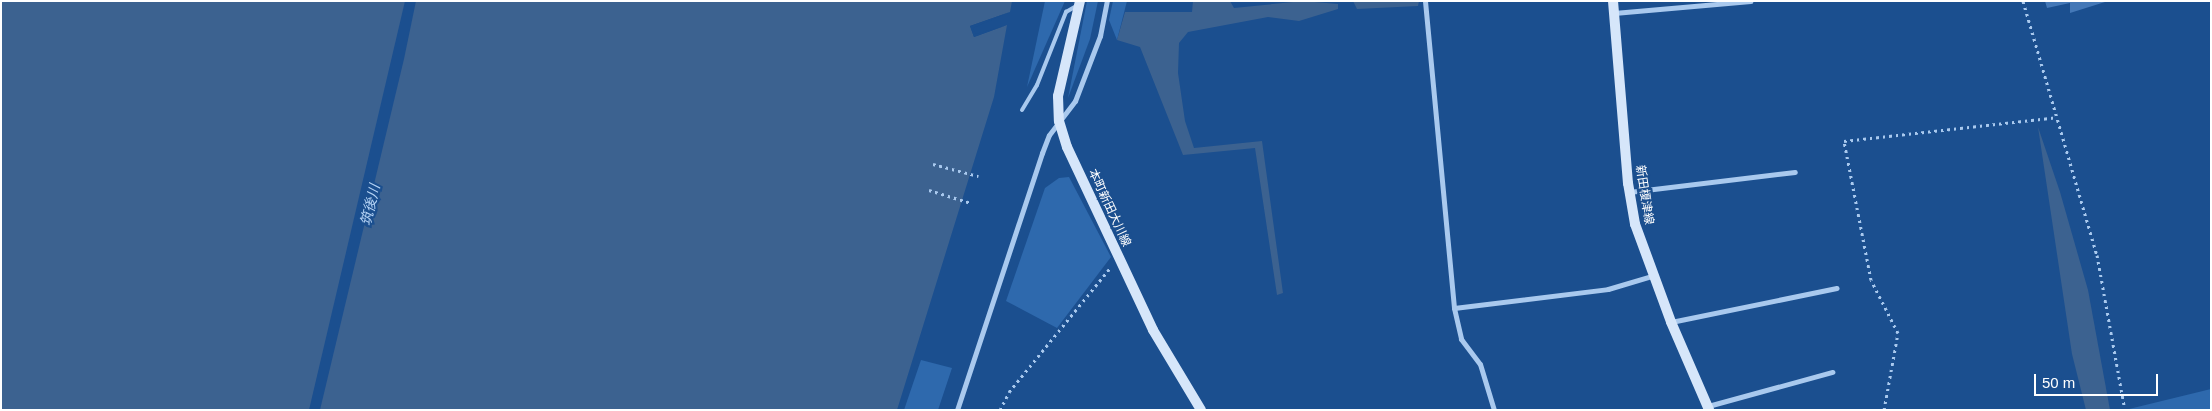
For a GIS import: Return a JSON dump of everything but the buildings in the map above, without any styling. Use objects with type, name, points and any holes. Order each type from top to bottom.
[{"type":"main road","name":"新田榎津線","points":[[1613,1],[1630,192],[1635,224],[1670,322],[1708,408]]},
{"type":"main road","name":"本町新田大川線","points":[[1080,2],[1058,96],[1059,122],[1067,147],[1153,330],[1201,410]]},
{"type":"street","points":[[957,410],[1042,153],[1059,122],[1075,101],[1100,36],[1107,1]]},
{"type":"street","points":[[1425,1],[1454,308],[1461,339],[1480,364],[1494,410]]},
{"type":"street","points":[[1613,14],[1750,1]]},
{"type":"street","points":[[1630,192],[1795,172]]},
{"type":"street","points":[[1454,308],[1608,289],[1652,276]]},
{"type":"street","points":[[1670,322],[1837,288]]},
{"type":"street","points":[[1708,408],[1832,372]]},
{"type":"lane","points":[[1022,110],[1037,85],[1066,12],[1080,2]]},
{"type":"path","points":[[2023,1],[2097,255],[2125,410]]},
{"type":"path","points":[[1884,410],[1898,333],[1871,280],[1844,141],[2057,116]]},
{"type":"path","points":[[933,164],[978,176]]},
{"type":"path","points":[[929,190],[971,203]]},
{"type":"path","points":[[1000,410],[1028,369],[1108,269],[1120,260]]},
{"type":"shaded area","points":[[1045,1],[1065,1],[1027,87]]},
{"type":"shaded area","points":[[1087,1],[1098,1],[1090,39],[1068,98]]},
{"type":"shaded area","points":[[1113,1],[1127,1],[1117,40],[1109,20]]},
{"type":"shaded area","points":[[1069,177],[1111,257],[1057,328],[1006,301],[1045,188],[1059,178]]},
{"type":"shaded area","points":[[921,360],[952,368],[938,410],[904,410]]},
{"type":"shaded area","points":[[2211,389],[2211,410],[2129,410],[2129,409]]},
{"type":"water","name":"筑後川","points":[[1,1],[1012,1],[1010,12],[970,26],[974,37],[1007,25],[994,97],[897,410],[1,410]]},
{"type":"water","points":[[1193,1],[1230,1],[1234,8],[1303,1],[1338,4],[1338,9],[1299,21],[1268,17],[1188,32],[1179,43],[1178,73],[1185,121],[1194,148],[1262,141],[1283,293],[1277,295],[1255,148],[1183,155],[1140,47],[1117,40],[1125,12],[1192,12]]},
{"type":"water","points":[[1353,1],[1419,1],[1418,6],[1357,9]]},
{"type":"water","points":[[2038,127],[2060,192],[2088,290],[2110,410],[2086,410],[2072,354]]},
{"type":"pier","points":[[405,1],[416,1],[404,59],[320,410],[309,410]]},
{"type":"pier","points":[[1010,12],[973,28],[976,34],[1007,25],[974,37],[970,26]]}]
